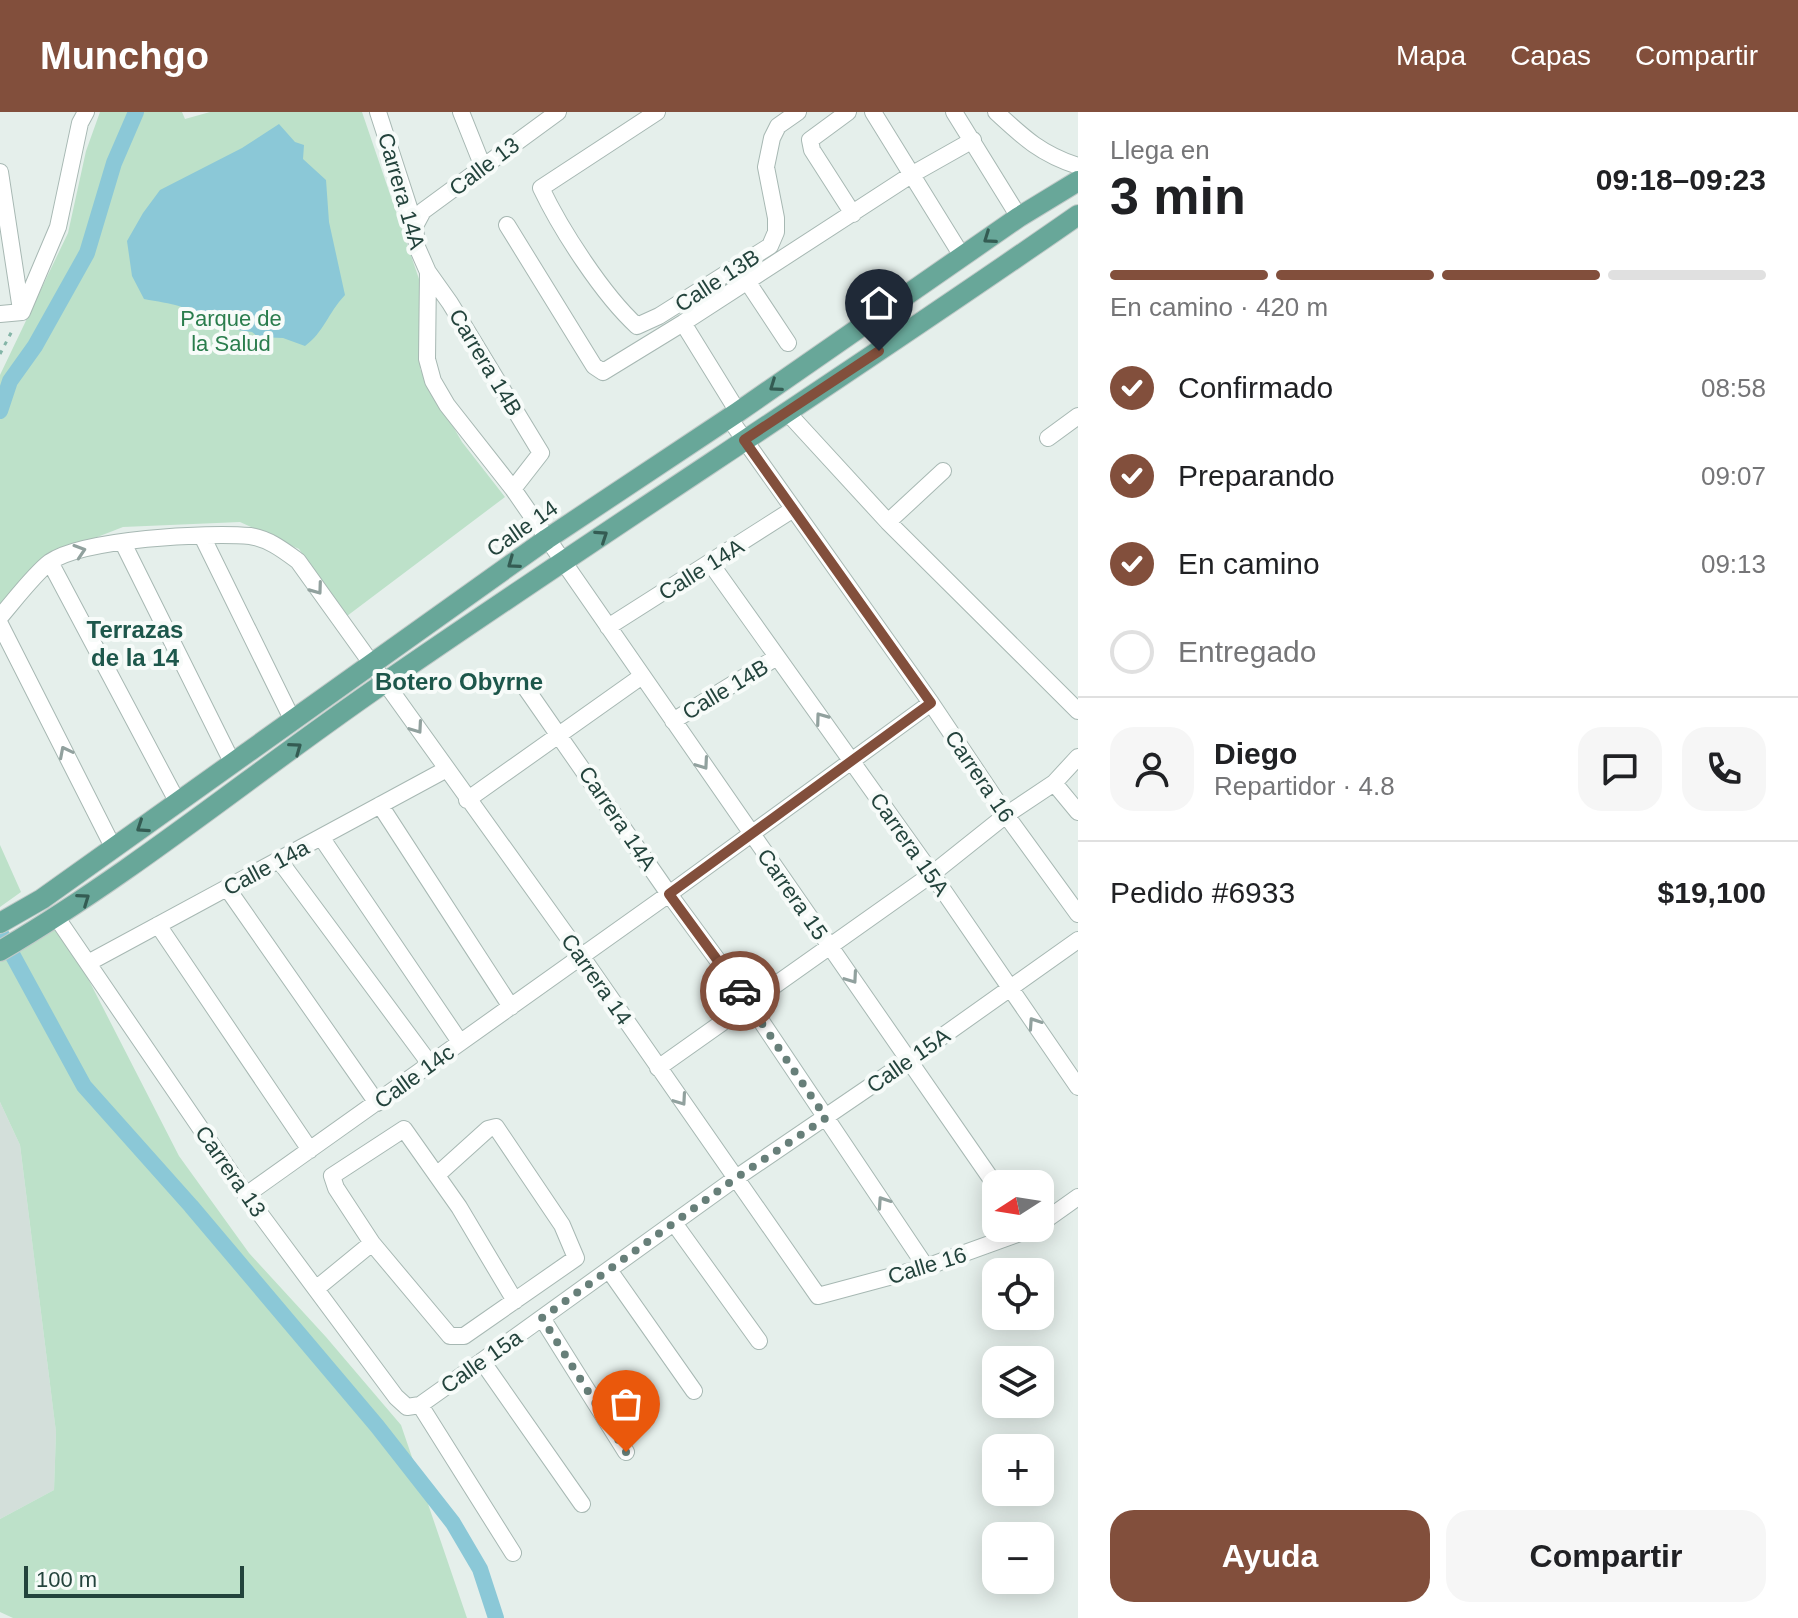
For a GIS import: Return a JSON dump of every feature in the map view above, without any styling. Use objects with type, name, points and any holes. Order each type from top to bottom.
[{"type":"main road","name":"Calle 14","points":[[4,921],[42,899],[547,539],[734,415],[1019,217],[1078,181]]},
{"type":"main road","points":[[0,951],[57,918],[384,683],[786,411],[926,321],[1078,215]]},
{"type":"street","points":[[22,312],[58,227],[80,123],[86,112]]},
{"type":"street","name":"Carrera 14A","points":[[378,112],[415,226],[417,247],[428,272],[427,359],[433,381],[447,405],[513,489],[563,562]]},
{"type":"street","points":[[461,112],[483,167]]},
{"type":"street","name":"Calle 13","points":[[415,226],[423,211],[483,167],[540,118],[558,112]]},
{"type":"street","name":"Calle 13B","points":[[657,112],[541,188],[617,307],[637,326],[659,316],[770,246],[776,232],[766,167],[772,138],[778,126],[798,112]]},
{"type":"street","points":[[848,112],[810,140],[812,150],[853,214]]},
{"type":"street","points":[[873,112],[962,256]]},
{"type":"street","points":[[954,112],[1019,217]]},
{"type":"street","points":[[996,112],[1031,145],[1053,158],[1078,166]]},
{"type":"street","points":[[507,225],[594,366],[603,372],[911,175],[973,140]]},
{"type":"street","points":[[0,172],[22,312]]},
{"type":"street","name":"Carrera 14B","points":[[428,272],[541,453],[513,489]]},
{"type":"street","points":[[747,281],[788,343]]},
{"type":"street","points":[[427,310],[450,303]]},
{"type":"street","points":[[0,314],[22,312]]},
{"type":"street","name":"Carrera 16","points":[[683,323],[734,415],[744,440],[1078,914]]},
{"type":"street","points":[[786,411],[888,522],[1078,711]]},
{"type":"street","points":[[1048,438],[1078,416]]},
{"type":"street","points":[[888,522],[943,471]]},
{"type":"street","name":"Calle 14A","points":[[608,627],[792,510]]},
{"type":"street","points":[[202,536],[292,719]]},
{"type":"street","name":"Carrera 14","points":[[50,562],[89,548],[202,536],[251,536],[275,544],[298,561],[582,957],[818,1296]]},
{"type":"street","points":[[123,543],[232,762]]},
{"type":"street","points":[[0,617],[50,562],[178,803]]},
{"type":"street","name":"Carrera 15","points":[[563,562],[985,1170]]},
{"type":"street","name":"Carrera 15A","points":[[711,564],[932,874],[1078,1087]]},
{"type":"street","points":[[0,624],[113,847]]},
{"type":"street","name":"Calle 14B","points":[[673,721],[777,657]]},
{"type":"street","points":[[467,800],[642,676]]},
{"type":"street","name":"Carrera 14A","points":[[525,687],[749,1003],[926,1267]]},
{"type":"street","points":[[582,957],[931,703]]},
{"type":"street","points":[[658,1068],[932,874],[1006,815],[1054,783],[1078,757]]},
{"type":"street","name":"Calle 14a","points":[[88,963],[445,770]]},
{"type":"street","points":[[1054,783],[1078,812]]},
{"type":"street","points":[[380,805],[511,1007]]},
{"type":"street","points":[[321,837],[460,1042]]},
{"type":"street","points":[[279,860],[430,1064]]},
{"type":"street","points":[[227,888],[377,1103]]},
{"type":"street","name":"Carrera 13","points":[[57,918],[246,1195],[396,1397],[407,1407],[420,1405]]},
{"type":"street","points":[[158,925],[310,1150]]},
{"type":"street","name":"Calle 15A","points":[[736,1178],[1078,940]]},
{"type":"street","name":"Calle 14c","points":[[246,1195],[582,957]]},
{"type":"street","points":[[437,1175],[488,1129],[496,1127],[562,1225],[576,1258],[515,1301],[464,1336],[450,1336],[372,1243],[336,1188],[332,1176],[404,1129],[437,1175],[515,1301]]},
{"type":"street","name":"Calle 15a","points":[[420,1405],[736,1178]]},
{"type":"street","name":"Calle 16","points":[[1054,1213],[1078,1197]]},
{"type":"street","points":[[674,1223],[759,1341]]},
{"type":"street","name":"Calle 16","points":[[818,1296],[926,1267],[994,1242]]},
{"type":"street","points":[[317,1288],[372,1243]]},
{"type":"street","points":[[609,1270],[694,1391]]},
{"type":"street","points":[[542,1318],[626,1452]]},
{"type":"street","points":[[482,1361],[582,1504]]},
{"type":"street","points":[[420,1405],[513,1553]]},
{"type":"path","points":[[0,354],[22,312]]},
{"type":"shaded area","points":[[0,1102],[20,1145],[56,1432],[54,1490],[0,1519]]},
{"type":"green space","name":"Parque de la Salud","points":[[100,112],[182,112],[185,119],[210,112],[362,112],[419,279],[420,369],[462,442],[505,497],[347,616],[299,549],[240,522],[123,527],[46,557],[0,614],[0,375],[68,233],[86,151]]},
{"type":"green space","points":[[0,845],[21,892],[0,907]]},
{"type":"green space","points":[[57,918],[179,1156],[249,1253],[401,1425],[467,1618],[13,1618],[0,1612],[0,1519],[54,1490],[56,1432],[20,1145],[0,1102],[0,951]]},
{"type":"water","points":[[279,124],[295,142],[304,145],[303,159],[326,180],[329,222],[345,295],[317,335],[305,346],[283,338],[258,337],[252,332],[210,326],[188,310],[144,299],[132,276],[127,241],[160,190],[242,148]]},
{"type":"waterway","points":[[0,411],[10,381],[35,346],[87,253],[114,163],[136,112]]},
{"type":"waterway","points":[[0,932],[84,1086],[191,1206],[377,1426],[453,1523],[480,1569],[496,1618]]},
{"type":"way so far","points":[[626,1452],[542,1318],[736,1178],[826,1118],[740,991]]},
{"type":"district","name":"Terrazas de la 14","points":[[135,644]]},
{"type":"district","name":"Botero Obyrne","points":[[459,682]]},
{"type":"route","points":[[740,991],[669,894],[931,703],[744,440],[879,351]]}]
